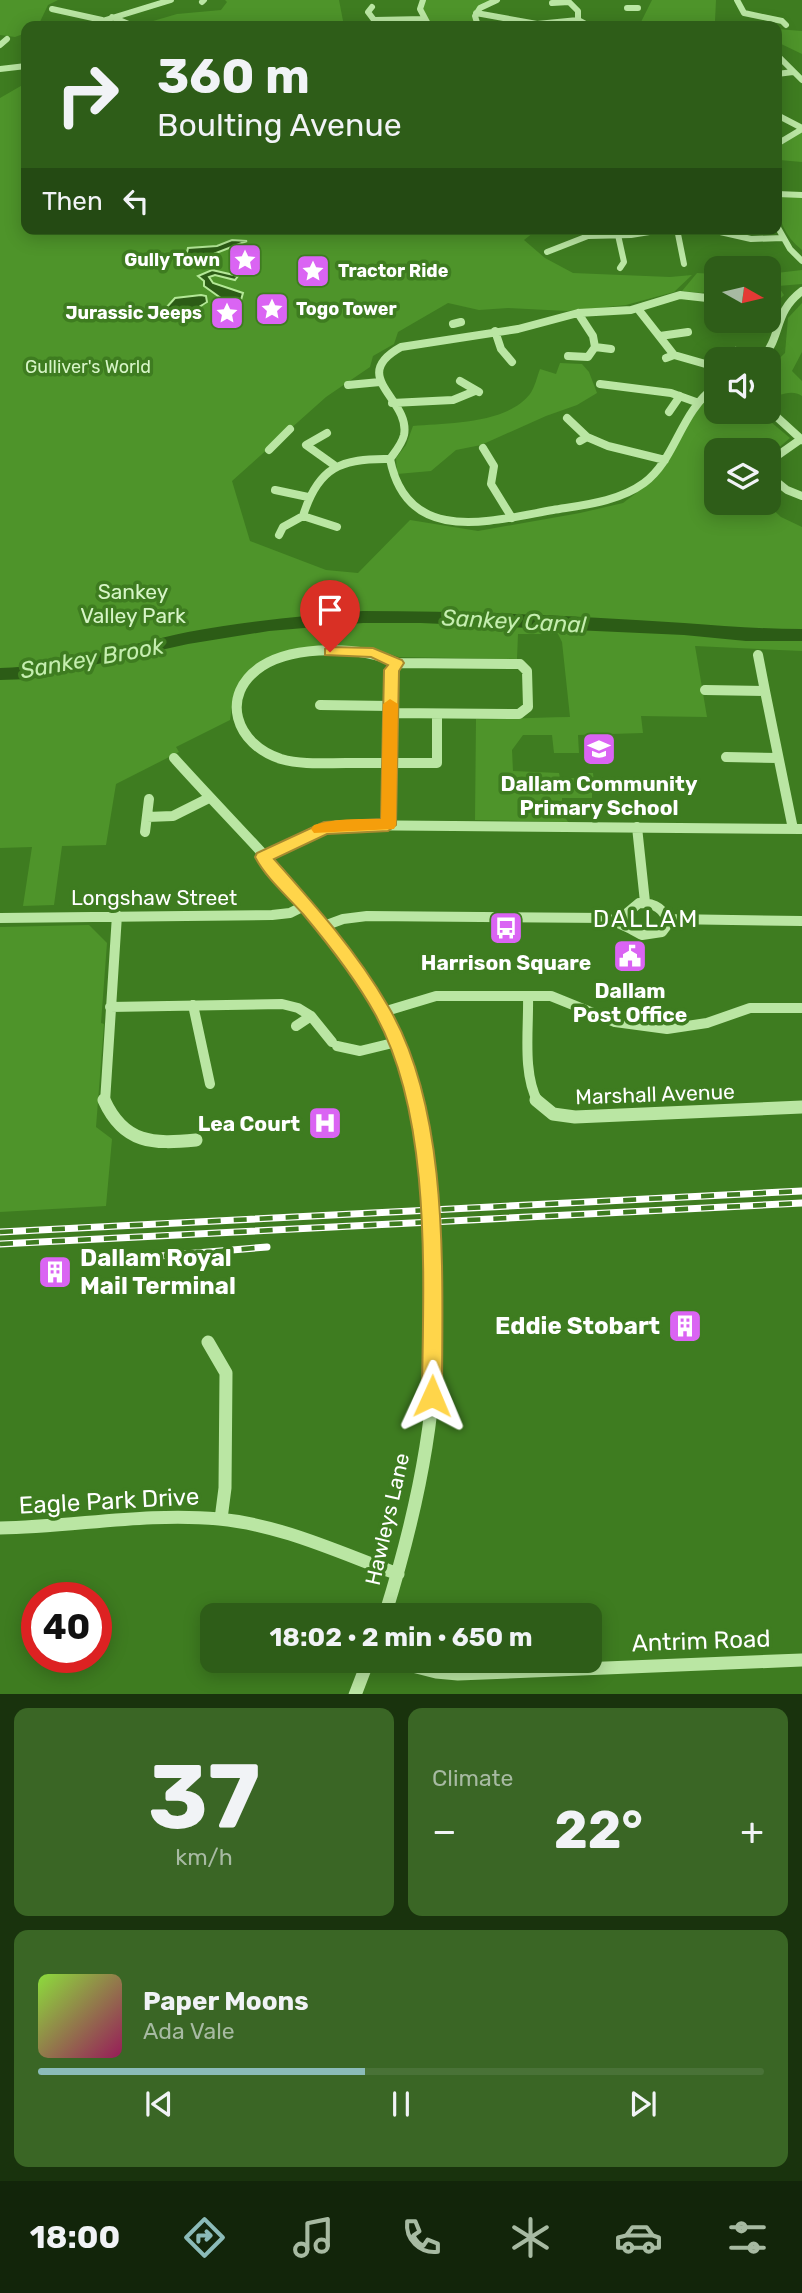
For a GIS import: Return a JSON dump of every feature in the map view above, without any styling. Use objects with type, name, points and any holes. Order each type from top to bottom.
[{"type":"street","points":[[372,7],[368,12],[374,20],[425,19],[420,7],[423,0]]},
{"type":"street","points":[[477,21],[476,13],[480,8],[497,0]]},
{"type":"street","points":[[552,3],[580,0]]},
{"type":"street","points":[[737,0],[744,13],[772,17],[782,20],[786,25]]},
{"type":"street","points":[[52,11],[91,15],[102,20],[166,1]]},
{"type":"street","points":[[569,2],[578,11],[578,20],[570,21]]},
{"type":"street","points":[[476,13],[516,21]]},
{"type":"street","points":[[112,17],[122,21]]},
{"type":"street","points":[[0,45],[7,38]]},
{"type":"street","points":[[782,60],[802,80]]},
{"type":"street","points":[[0,69],[21,67]]},
{"type":"street","points":[[782,73],[793,72]]},
{"type":"street","points":[[782,118],[802,129],[782,141]]},
{"type":"street","points":[[782,194],[802,195]]},
{"type":"street","points":[[545,253],[579,238],[593,235]]},
{"type":"street","points":[[618,235],[624,262],[619,268]]},
{"type":"street","points":[[677,235],[684,253],[684,266],[694,265]]},
{"type":"street","points":[[731,235],[783,238]]},
{"type":"street","points":[[782,235],[801,259]]},
{"type":"street","points":[[772,347],[774,321],[783,306],[802,291]]},
{"type":"street","points":[[704,298],[680,295],[638,309],[578,313],[535,324],[391,351],[381,362],[380,382],[401,416],[404,430],[390,459],[398,490],[409,503],[424,512],[466,523],[512,518],[618,496],[646,481],[665,460],[685,417],[704,396]]},
{"type":"street","points":[[638,309],[660,336],[670,357],[704,366]]},
{"type":"street","points":[[566,358],[588,357],[595,347],[593,336],[578,313]]},
{"type":"street","points":[[457,323],[465,335]]},
{"type":"street","points":[[495,331],[501,349],[513,363]]},
{"type":"street","points":[[660,336],[691,333]]},
{"type":"street","points":[[595,347],[611,348]]},
{"type":"street","points":[[392,403],[453,400],[478,392],[460,381]]},
{"type":"street","points":[[348,385],[380,382]]},
{"type":"street","points":[[600,384],[680,396],[696,402]]},
{"type":"street","points":[[666,412],[680,396]]},
{"type":"street","points":[[564,418],[584,439],[665,460]]},
{"type":"street","points":[[781,420],[802,439],[774,458],[772,478],[787,490],[802,496]]},
{"type":"street","points":[[269,450],[288,433]]},
{"type":"street","points":[[327,433],[304,443],[334,465]]},
{"type":"street","points":[[500,453],[486,452],[494,466],[491,484],[512,518]]},
{"type":"street","points":[[279,535],[283,527],[303,516],[309,497],[325,473],[334,465],[390,459]]},
{"type":"street","points":[[275,490],[309,497]]},
{"type":"street","points":[[303,516],[337,527]]},
{"type":"street","points":[[320,705],[437,714],[519,714],[528,707],[527,671],[520,664],[509,662],[397,663],[373,652],[309,652],[287,655],[269,662],[253,674],[240,690],[235,712],[243,735],[258,748],[276,757],[299,762],[389,763],[438,763],[437,714]]},
{"type":"street","points":[[263,857],[324,828],[348,825],[797,829],[778,758],[758,655]]},
{"type":"street","points":[[388,825],[392,670],[397,663]]},
{"type":"street","points":[[705,690],[765,691]]},
{"type":"street","points":[[726,757],[778,758]]},
{"type":"street","name":"Hawleys Lane","points":[[174,758],[324,926],[383,1012],[410,1080],[422,1138],[427,1182],[433,1325],[432,1396],[424,1464],[389,1603]]},
{"type":"street","points":[[147,817],[173,816],[209,798]]},
{"type":"street","points":[[145,832],[149,799]]},
{"type":"street","points":[[637,827],[645,902]]},
{"type":"street","points":[[324,926],[343,919],[367,916],[607,918],[645,902],[657,905],[668,919],[666,929],[656,935],[642,935],[607,918]]},
{"type":"street","name":"Longshaw Street","points":[[0,918],[272,915],[290,913],[306,905]]},
{"type":"street","points":[[629,909],[626,918],[631,929]]},
{"type":"street","points":[[117,915],[104,1100],[114,1121],[141,1139],[166,1143],[196,1140]]},
{"type":"street","points":[[668,919],[802,921]]},
{"type":"street","points":[[383,1012],[436,996],[562,998],[615,1022],[642,1028],[667,1029],[707,1023],[750,1008],[802,1008]]},
{"type":"street","name":"Marshall Avenue","points":[[528,996],[533,1093],[543,1108],[557,1115],[575,1117],[802,1107]]},
{"type":"street","points":[[110,1007],[282,1004],[298,1008],[311,1016],[335,1044],[351,1051],[368,1052],[397,1042]]},
{"type":"street","points":[[193,1005],[194,1021],[210,1084]]},
{"type":"street","points":[[296,1026],[311,1016]]},
{"type":"street","name":"Eagle Park Drive","points":[[208,1342],[226,1373],[225,1488],[221,1520]]},
{"type":"street","name":"Eagle Park Drive","points":[[0,1528],[66,1527],[154,1517],[221,1520],[262,1527],[398,1574]]},
{"type":"street","name":"Antrim Road","points":[[602,1668],[802,1660]]},
{"type":"street","points":[[355,1694],[363,1673]]},
{"type":"street","name":"Antrim Road","points":[[447,1673],[483,1673]]},
{"type":"green space","points":[[0,0],[58,0],[48,5],[40,21],[21,21],[21,35],[15,37],[0,35]]},
{"type":"green space","points":[[225,0],[339,0],[343,21],[153,21],[177,14],[221,10],[227,2]]},
{"type":"green space","points":[[423,0],[496,0],[478,9],[477,21],[427,21],[420,5]]},
{"type":"green space","points":[[652,0],[716,0],[715,21],[642,21]]},
{"type":"green space","points":[[782,29],[802,31],[802,54],[782,44]]},
{"type":"green space","name":"Sankey Valley Park","points":[[21,86],[21,235],[530,235],[524,240],[545,258],[573,273],[670,277],[692,275],[674,292],[626,305],[567,311],[508,308],[479,310],[448,303],[398,332],[394,344],[373,356],[370,367],[326,397],[232,481],[250,541],[326,570],[358,573],[410,520],[478,531],[623,503],[656,478],[674,441],[696,409],[704,403],[704,424],[773,424],[790,438],[781,446],[781,438],[704,438],[704,515],[779,515],[802,527],[802,651],[695,646],[707,717],[641,716],[643,733],[578,735],[579,753],[554,753],[552,735],[523,735],[512,750],[513,771],[559,773],[560,778],[586,778],[586,773],[593,773],[595,793],[592,793],[592,798],[562,798],[563,814],[568,822],[475,820],[476,719],[570,717],[562,642],[558,634],[518,634],[517,659],[399,657],[370,648],[308,650],[283,654],[234,694],[230,720],[176,747],[179,752],[116,784],[106,845],[62,846],[54,905],[23,906],[32,847],[0,848],[0,98]]},
{"type":"green space","points":[[802,129],[802,162],[782,160],[782,141]]},
{"type":"green space","points":[[782,197],[802,197],[802,250],[783,227]]},
{"type":"green space","points":[[802,270],[802,284],[781,286],[781,272]]},
{"type":"green space","points":[[697,273],[704,273],[704,292],[682,291]]},
{"type":"green space","points":[[802,303],[802,352],[792,371],[802,381],[802,396],[789,393],[781,395],[781,357],[785,353],[788,318]]},
{"type":"green space","points":[[560,363],[582,364],[589,372],[597,393],[577,405],[481,445],[456,450],[431,471],[397,474],[396,458],[406,445],[413,426],[476,420],[507,411],[530,394],[540,369],[556,374]]},
{"type":"green space","points":[[89,925],[107,943],[96,1127],[112,1139],[106,1206],[0,1212],[0,927]]},
{"type":"shaded area","points":[[232,240],[247,241],[211,255],[186,257],[188,248],[217,246]]},
{"type":"shaded area","points":[[212,270],[238,276],[235,280],[215,275],[209,277],[213,283],[243,293],[241,300],[225,301],[204,286],[204,281],[198,276]]},
{"type":"shaded area","points":[[206,296],[207,302],[193,311],[178,316],[166,313],[165,309],[175,298]]},
{"type":"waterway","name":"Sankey Canal","points":[[0,674],[30,673],[188,638],[269,625],[363,617],[421,617],[684,629],[746,635],[802,635]]},
{"type":"railway","points":[[0,1232],[802,1191]]},
{"type":"railway","points":[[0,1244],[802,1203]]},
{"type":"railway","points":[[112,1260],[267,1247]]},
{"type":"slow traffic","points":[[319,829],[339,825],[388,825],[390,704]]},
{"type":"place","name":"Gully Town","points":[[245,260]]},
{"type":"place","name":"Tractor Ride","points":[[313,271]]},
{"type":"place","name":"Togo Tower","points":[[272,309]]},
{"type":"place","name":"Jurassic Jeeps","points":[[227,313]]},
{"type":"place","name":"Dallam Community Primary School","points":[[599,749]]},
{"type":"place","name":"Harrison Square","points":[[506,928]]},
{"type":"place","name":"Dallam Post Office","points":[[630,956]]},
{"type":"place","name":"Lea Court","points":[[325,1123]]},
{"type":"place","name":"Dallam Royal Mail Terminal","points":[[55,1272]]},
{"type":"place","name":"Eddie Stobart","points":[[685,1326]]},
{"type":"district","name":"DALLAM","points":[[646,919]]},
{"type":"route","points":[[330,652],[373,652],[397,663],[392,670],[388,825],[339,825],[324,828],[263,857],[324,926],[359,974],[383,1012],[406,1066],[419,1115],[427,1182],[433,1277],[432,1396]]},
{"type":"park label","name":"Gulliver's World","points":[[88,367]]},
{"type":"water label","name":"Sankey Brook","points":[[92,658]]}]
